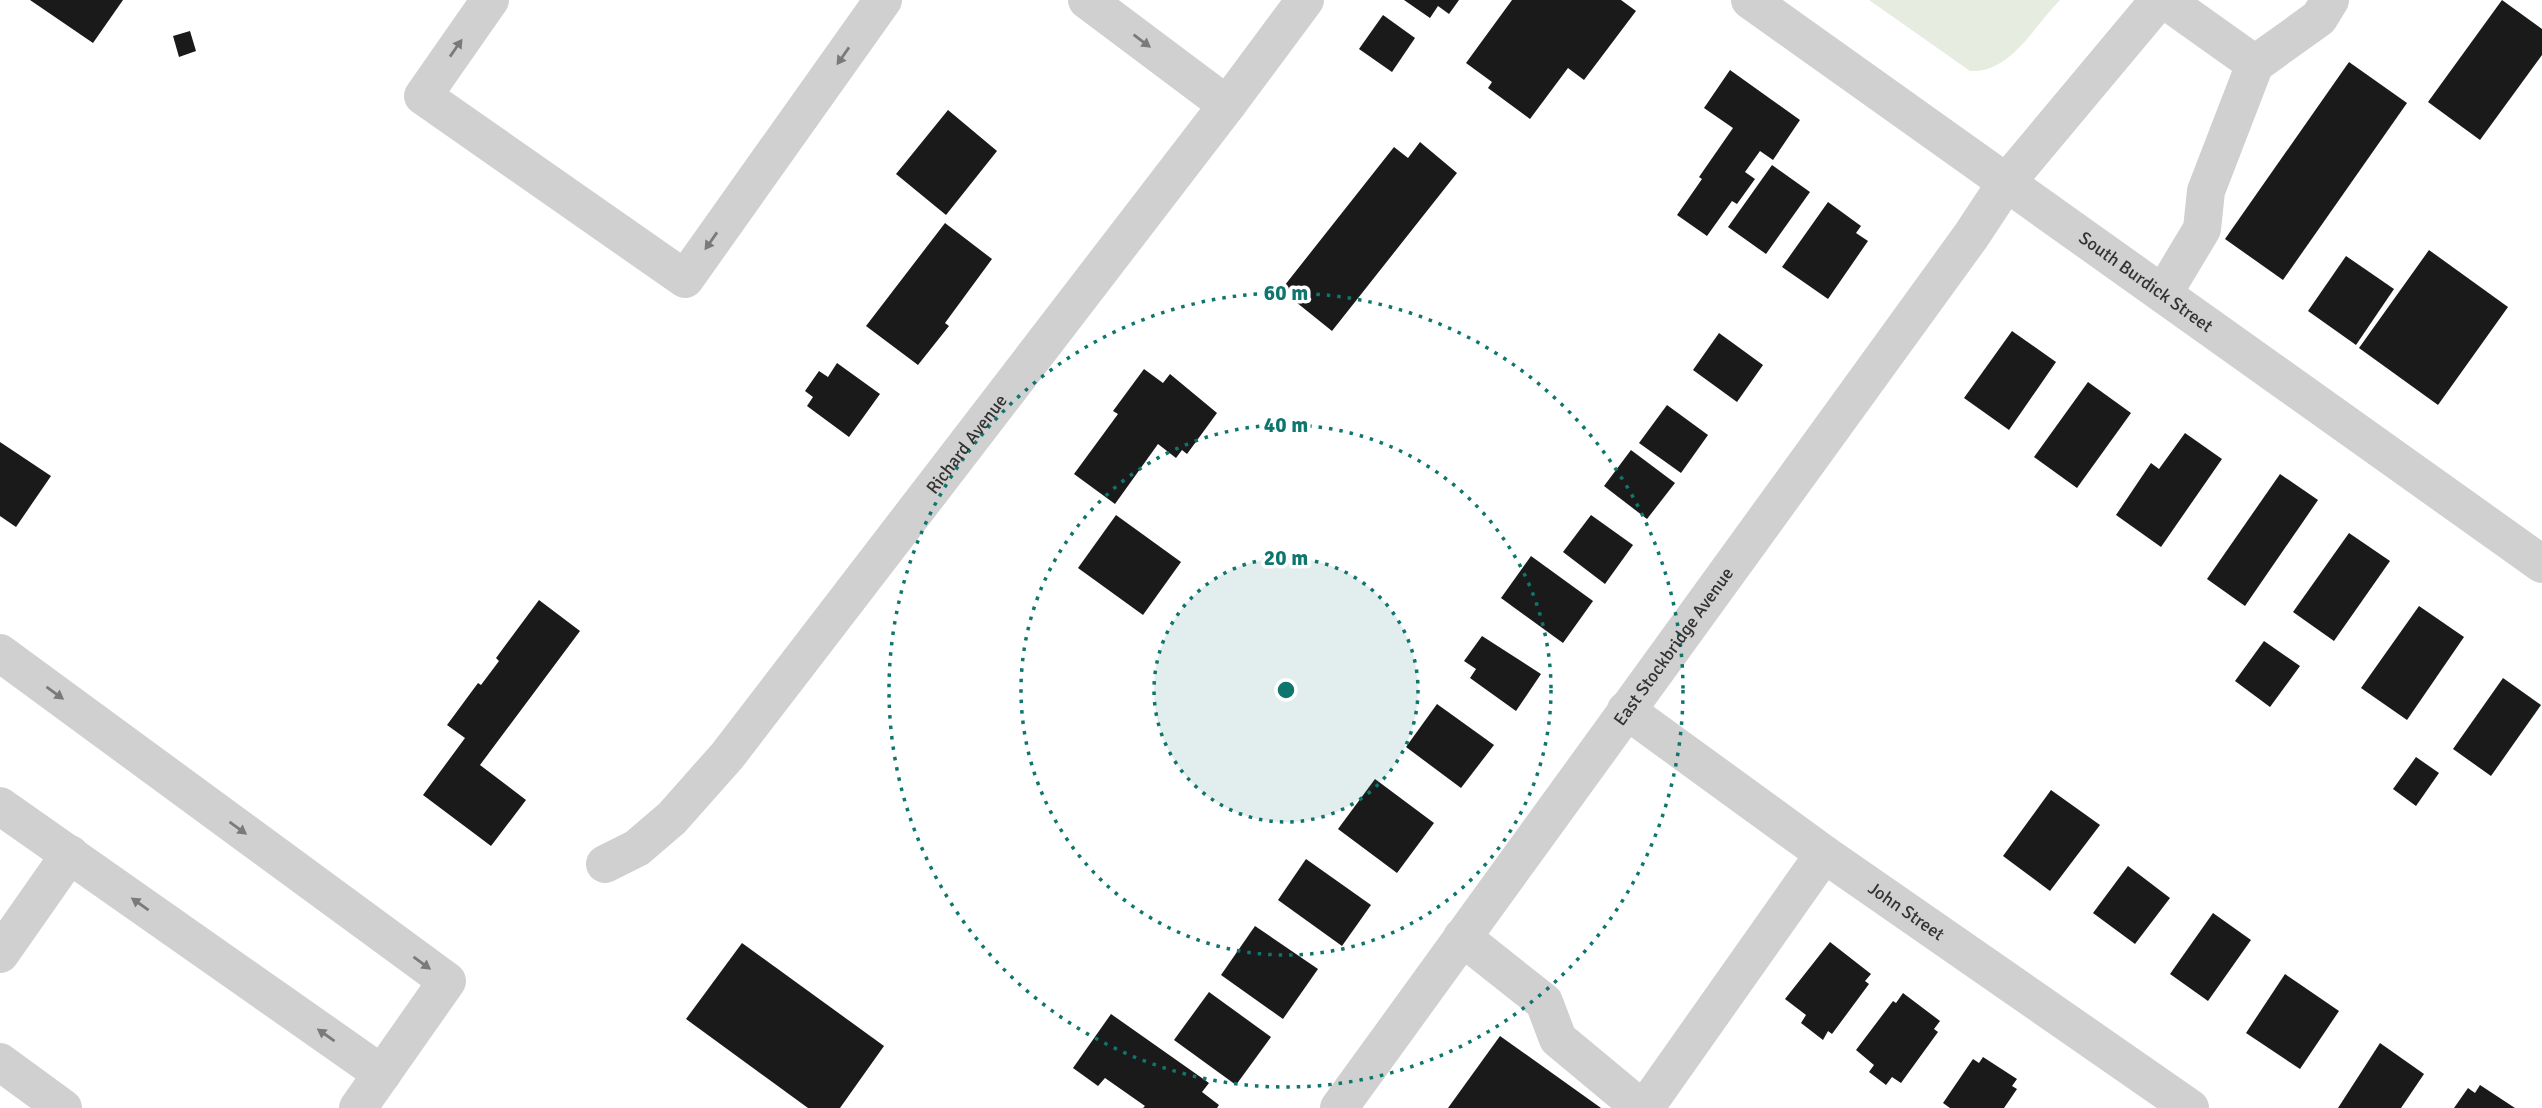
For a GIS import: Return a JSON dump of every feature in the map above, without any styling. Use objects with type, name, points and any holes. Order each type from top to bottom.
[{"type":"street","points":[[490,0],[423,96],[685,279],[882,0]]},
{"type":"street","points":[[1087,0],[1227,105]]},
{"type":"street","name":"Richard Avenue","points":[[606,864],[638,848],[672,818],[727,756],[1305,0]]},
{"type":"street","name":"South Burdick Street","points":[[1750,0],[2542,565]]},
{"type":"street","points":[[2162,0],[2255,64]]},
{"type":"street","name":"East Stockbridge Avenue","points":[[1339,1108],[1971,236],[2006,183],[2162,0]]},
{"type":"street","points":[[2163,294],[2202,229],[2206,191],[2255,64],[2319,18],[2330,0]]},
{"type":"street","points":[[0,653],[447,981],[358,1108]]},
{"type":"street","name":"John Street","points":[[1626,710],[1824,854],[2190,1108]]},
{"type":"street","points":[[0,806],[382,1074]]},
{"type":"street","points":[[1462,937],[1544,1002],[1558,1040],[1643,1108],[1824,854]]},
{"type":"street","points":[[0,954],[70,855]]},
{"type":"street","points":[[0,1062],[63,1108]]},
{"type":"shaded area","points":[[1869,0],[2060,0],[2010,56],[1985,70],[1970,71]]},
{"type":"building","points":[[30,0],[123,0],[93,43]]},
{"type":"building","points":[[1404,0],[1459,0],[1449,14],[1438,6],[1430,18]]},
{"type":"building","points":[[1512,0],[1621,0],[1636,11],[1584,80],[1568,68],[1530,119],[1488,88],[1492,82],[1466,63]]},
{"type":"building","points":[[2502,0],[2542,29],[2542,55],[2480,140],[2428,102]]},
{"type":"building","points":[[1383,15],[1415,38],[1392,72],[1359,49]]},
{"type":"building","points":[[190,31],[196,51],[179,57],[173,36]]},
{"type":"building","points":[[2349,62],[2407,103],[2283,280],[2225,239]]},
{"type":"building","points":[[1730,70],[1800,120],[1773,160],[1760,151],[1745,172],[1755,179],[1737,204],[1732,201],[1707,236],[1677,215],[1733,128],[1704,108]]},
{"type":"building","points":[[948,110],[997,151],[946,215],[896,174]]},
{"type":"building","points":[[1420,142],[1457,173],[1332,331],[1281,290],[1394,147],[1408,158]]},
{"type":"building","points":[[1772,165],[1810,192],[1766,254],[1728,227]]},
{"type":"building","points":[[1828,202],[1861,226],[1856,233],[1868,241],[1828,299],[1782,267]]},
{"type":"building","points":[[945,223],[992,259],[945,323],[949,326],[918,365],[866,326]]},
{"type":"building","points":[[2429,250],[2508,307],[2438,405],[2359,348]]},
{"type":"building","points":[[2346,256],[2394,289],[2356,345],[2308,311]]},
{"type":"building","points":[[2012,331],[2056,362],[2009,430],[1964,398]]},
{"type":"building","points":[[1719,333],[1763,365],[1737,402],[1693,370]]},
{"type":"building","points":[[837,363],[880,394],[849,437],[807,406],[813,397],[805,391],[819,371],[828,377]]},
{"type":"building","points":[[1144,369],[1163,383],[1170,374],[1217,413],[1187,454],[1182,450],[1176,458],[1158,444],[1115,504],[1074,474],[1118,414],[1113,411]]},
{"type":"building","points":[[2088,382],[2131,413],[2077,488],[2034,457]]},
{"type":"building","points":[[1667,405],[1708,435],[1681,473],[1639,443]]},
{"type":"building","points":[[2185,433],[2222,459],[2161,547],[2116,515],[2151,463],[2159,469]]},
{"type":"building","points":[[0,442],[51,476],[16,527],[0,516]]},
{"type":"building","points":[[1631,450],[1675,483],[1647,519],[1604,486]]},
{"type":"building","points":[[2280,474],[2318,500],[2245,606],[2207,579]]},
{"type":"building","points":[[1116,515],[1181,562],[1143,615],[1078,568]]},
{"type":"building","points":[[1591,515],[1633,545],[1605,584],[1563,552]]},
{"type":"building","points":[[2349,533],[2390,561],[2334,641],[2293,612]]},
{"type":"building","points":[[1531,556],[1593,601],[1563,643],[1501,598]]},
{"type":"building","points":[[539,600],[580,631],[480,765],[526,800],[491,846],[423,795],[465,738],[447,725],[478,683],[481,685],[499,661],[496,658]]},
{"type":"building","points":[[2419,606],[2464,637],[2407,720],[2361,688]]},
{"type":"building","points":[[1482,636],[1541,674],[1516,711],[1470,678],[1476,669],[1464,661]]},
{"type":"building","points":[[2264,641],[2300,666],[2270,707],[2235,681]]},
{"type":"building","points":[[2503,678],[2541,705],[2491,776],[2453,749]]},
{"type":"building","points":[[1437,704],[1494,745],[1461,788],[1406,747]]},
{"type":"building","points":[[2416,757],[2439,773],[2416,806],[2393,789]]},
{"type":"building","points":[[1375,779],[1434,823],[1397,873],[1338,829]]},
{"type":"building","points":[[2051,790],[2100,825],[2050,891],[2003,856]]},
{"type":"building","points":[[1306,859],[1371,905],[1342,946],[1278,900]]},
{"type":"building","points":[[2128,866],[2170,898],[2135,944],[2093,913]]},
{"type":"building","points":[[2213,913],[2251,940],[2208,1001],[2170,974]]},
{"type":"building","points":[[1255,926],[1318,969],[1283,1019],[1221,975]]},
{"type":"building","points":[[1830,942],[1871,974],[1865,981],[1869,984],[1832,1034],[1828,1031],[1823,1040],[1801,1023],[1806,1015],[1785,999]]},
{"type":"building","points":[[742,943],[884,1046],[840,1108],[808,1108],[686,1019]]},
{"type":"building","points":[[2285,974],[2339,1011],[2300,1069],[2246,1033]]},
{"type":"building","points":[[1209,992],[1271,1037],[1236,1085],[1174,1040]]},
{"type":"building","points":[[1903,993],[1940,1021],[1934,1029],[1938,1032],[1901,1083],[1892,1077],[1886,1085],[1869,1072],[1874,1065],[1856,1050],[1893,1001],[1896,1003]]},
{"type":"building","points":[[1111,1014],[1209,1083],[1202,1092],[1219,1105],[1217,1108],[1143,1108],[1145,1106],[1105,1078],[1098,1086],[1073,1068]]},
{"type":"building","points":[[1500,1036],[1601,1108],[1448,1108]]},
{"type":"building","points":[[2380,1043],[2424,1074],[2401,1108],[2338,1108]]},
{"type":"building","points":[[1983,1057],[2017,1079],[2012,1086],[2017,1089],[2004,1108],[1950,1108],[1943,1103],[1973,1059],[1979,1063]]},
{"type":"building","points":[[2480,1085],[2515,1108],[2454,1108],[2468,1088],[2475,1093]]}]
